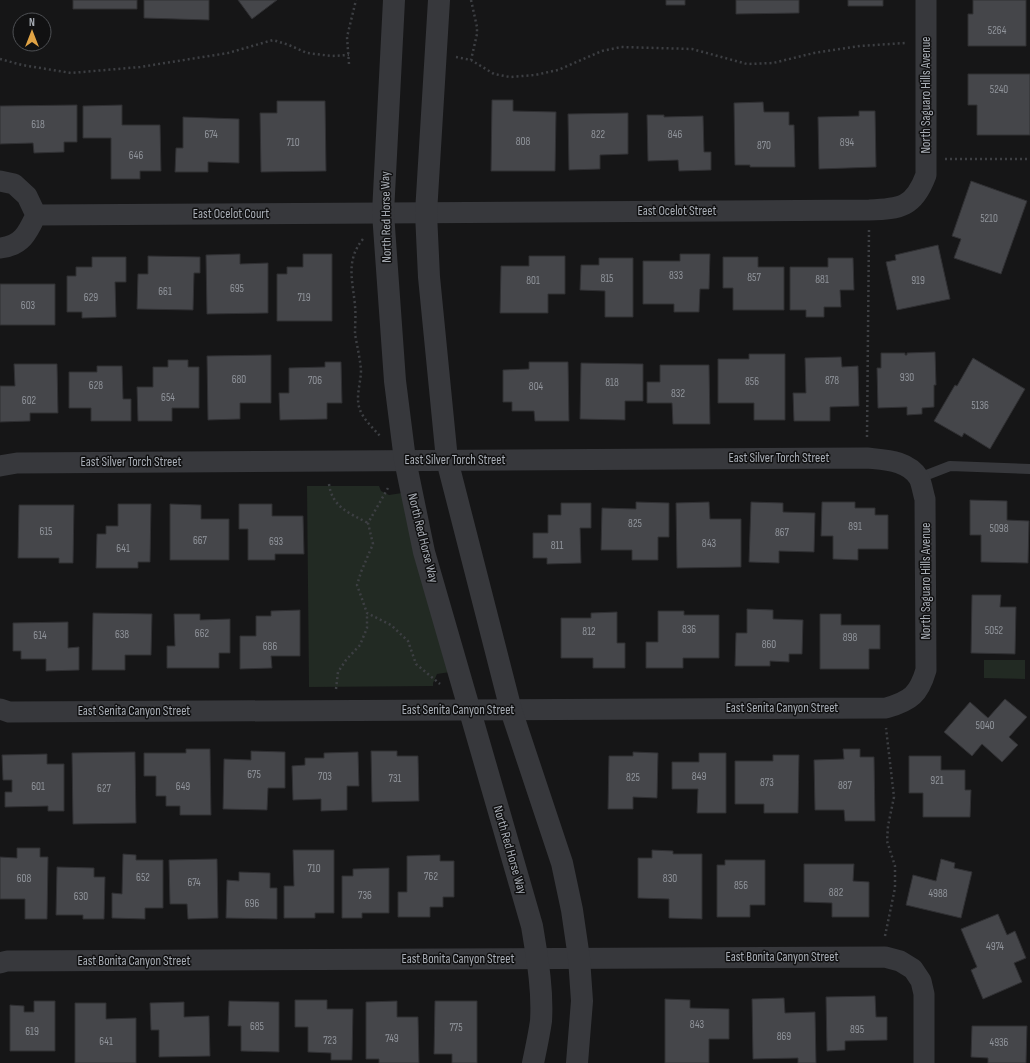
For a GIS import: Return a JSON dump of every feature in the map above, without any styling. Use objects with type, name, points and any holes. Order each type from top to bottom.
[{"type":"street","name":"North Red Horse Way","points":[[394,0],[383,213],[395,381],[405,460],[424,552],[532,926],[538,958],[541,994],[541,1020],[533,1063]]},
{"type":"street","points":[[439,0],[426,213],[429,277],[447,460],[511,710],[562,863],[572,910],[579,958],[582,1001],[577,1063]]},
{"type":"street","name":"North Saguaro Hills Avenue","points":[[920,190],[926,175],[927,159],[926,0]]},
{"type":"street","points":[[0,181],[14,184],[27,196],[36,215],[25,237],[8,248],[0,248]]},
{"type":"street","name":"East Ocelot Street","points":[[426,213],[884,210],[904,204],[913,199],[920,190]]},
{"type":"street","name":"East Ocelot Court","points":[[36,215],[426,213]]},
{"type":"street","name":"East Silver Torch Street","points":[[0,466],[17,463],[867,458],[893,461],[914,473]]},
{"type":"street","name":"North Saguaro Hills Avenue","points":[[913,696],[922,684],[926,670],[925,499],[914,473]]},
{"type":"street","name":"East Senita Canyon Street","points":[[0,708],[9,712],[886,708],[901,704],[913,696]]},
{"type":"street","name":"East Bonita Canyon Street","points":[[0,963],[15,961],[885,957],[900,961],[913,969],[921,981],[924,994],[924,1063]]},
{"type":"lane","points":[[914,473],[950,466],[1030,469]]},
{"type":"path","points":[[349,64],[347,37],[356,0]]},
{"type":"path","points":[[471,0],[477,27],[477,34],[471,60]]},
{"type":"path","points":[[0,59],[22,65],[71,73],[140,67],[228,53],[273,40],[307,53],[332,56],[349,54]]},
{"type":"path","points":[[436,53],[471,60],[494,74],[510,77],[535,75],[558,70],[602,51],[621,47],[692,49],[747,64],[773,63],[814,53],[860,46],[926,43]]},
{"type":"path","points":[[927,159],[1030,159]]},
{"type":"path","points":[[867,458],[869,210]]},
{"type":"path","points":[[365,237],[356,248],[353,256],[351,283],[356,307],[356,334],[361,371],[358,395],[359,408],[364,417],[382,439]]},
{"type":"path","points":[[329,484],[330,494],[336,504],[368,523]]},
{"type":"path","points":[[336,689],[338,672],[360,644],[367,628],[367,613],[357,586],[361,572],[373,544],[368,523],[389,487]]},
{"type":"path","points":[[367,613],[391,625],[408,641],[416,664],[444,688]]},
{"type":"path","points":[[885,957],[885,934],[895,888],[895,866],[887,841],[888,826],[894,797],[886,730],[886,708]]},
{"type":"shaded area","points":[[307,486],[379,486],[381,491],[389,495],[402,493],[450,672],[437,674],[433,686],[309,687]]},
{"type":"shaded area","points":[[984,660],[1025,660],[1025,679],[984,678]]},
{"type":"building","points":[[73,0],[137,0],[137,9],[73,9]]},
{"type":"building","points":[[144,0],[209,0],[209,20],[144,18]]},
{"type":"building","points":[[238,0],[277,0],[252,19]]},
{"type":"building","points":[[666,0],[685,0],[685,5],[666,5]]},
{"type":"building","points":[[736,0],[799,0],[799,13],[736,14]]},
{"type":"building","points":[[848,0],[883,0],[883,6],[848,6]]},
{"type":"building","points":[[973,0],[1026,0],[1026,46],[968,46],[968,14],[973,14]]},
{"type":"building","points":[[968,74],[1030,74],[1030,135],[977,135],[977,105],[968,105]]},
{"type":"building","points":[[492,100],[513,100],[513,111],[556,112],[555,171],[491,171]]},
{"type":"building","points":[[277,101],[325,101],[326,171],[261,172],[260,113],[277,113]]},
{"type":"building","points":[[763,102],[764,112],[789,112],[789,125],[794,125],[795,167],[750,167],[750,165],[735,165],[734,103]]},
{"type":"building","points":[[77,105],[77,142],[64,142],[64,152],[34,153],[33,143],[0,144],[0,106]]},
{"type":"building","points":[[122,105],[122,125],[160,125],[161,171],[140,171],[140,179],[111,179],[111,138],[83,138],[83,106]]},
{"type":"building","points":[[859,111],[875,111],[876,167],[819,169],[818,117],[859,116]]},
{"type":"building","points":[[628,113],[628,154],[600,155],[600,169],[569,170],[568,114]]},
{"type":"building","points":[[647,115],[664,115],[664,117],[703,116],[704,152],[711,152],[711,170],[679,171],[678,160],[648,161]]},
{"type":"building","points":[[183,117],[239,119],[239,163],[208,162],[208,172],[175,172],[176,148],[183,148]]},
{"type":"building","points":[[971,181],[1027,201],[1001,274],[954,258],[961,239],[952,236]]},
{"type":"building","points":[[938,245],[950,299],[897,310],[886,262],[896,260],[895,255]]},
{"type":"building","points":[[240,254],[240,264],[268,263],[268,313],[207,314],[206,255]]},
{"type":"building","points":[[303,254],[332,254],[332,321],[277,321],[277,274],[287,274],[287,267],[303,267]]},
{"type":"building","points":[[680,254],[710,254],[709,289],[700,289],[699,312],[674,312],[674,304],[643,304],[643,261],[680,261]]},
{"type":"building","points":[[148,256],[200,257],[200,273],[194,273],[193,310],[137,309],[138,274],[148,274]]},
{"type":"building","points":[[529,256],[565,256],[565,294],[548,294],[548,313],[500,313],[501,266],[529,266]]},
{"type":"building","points":[[92,257],[126,257],[126,282],[115,282],[116,317],[82,318],[82,312],[67,312],[67,276],[76,276],[76,267],[92,267]]},
{"type":"building","points":[[723,257],[758,257],[758,267],[784,267],[784,310],[733,310],[733,288],[723,288]]},
{"type":"building","points":[[599,258],[633,258],[633,317],[605,317],[605,291],[580,290],[581,265],[599,265]]},
{"type":"building","points":[[828,258],[853,258],[854,290],[840,290],[841,307],[824,307],[824,317],[806,317],[806,310],[790,310],[790,267],[828,267]]},
{"type":"building","points":[[0,284],[55,284],[55,325],[0,325]]},
{"type":"building","points":[[935,352],[936,385],[934,385],[934,407],[922,408],[922,414],[907,415],[907,407],[878,408],[877,368],[881,368],[881,353],[905,353],[905,355],[907,355],[907,353]]},
{"type":"building","points":[[749,354],[785,354],[785,420],[754,420],[754,403],[718,403],[718,359],[749,359]]},
{"type":"building","points":[[271,355],[271,403],[240,403],[240,419],[208,420],[207,356]]},
{"type":"building","points":[[841,357],[842,367],[858,366],[859,406],[830,407],[830,421],[794,421],[793,393],[806,393],[805,358]]},
{"type":"building","points":[[973,358],[1025,389],[990,449],[964,433],[962,437],[934,421]]},
{"type":"building","points":[[168,360],[188,360],[188,367],[199,367],[199,408],[172,408],[172,421],[138,421],[137,387],[153,387],[153,367],[168,367]]},
{"type":"building","points":[[325,362],[341,362],[342,403],[327,403],[327,419],[280,420],[279,393],[289,393],[289,368],[325,367]]},
{"type":"building","points":[[529,362],[568,362],[569,421],[535,421],[534,411],[512,411],[512,402],[503,402],[503,370],[529,369]]},
{"type":"building","points":[[581,363],[643,364],[643,401],[625,401],[625,420],[580,419]]},
{"type":"building","points":[[14,364],[57,364],[58,413],[30,413],[30,421],[0,422],[0,386],[15,386]]},
{"type":"building","points":[[660,365],[709,365],[710,424],[673,424],[672,403],[647,403],[647,382],[660,382]]},
{"type":"building","points":[[97,366],[122,366],[123,399],[131,399],[131,421],[91,421],[91,408],[69,408],[69,372],[97,372]]},
{"type":"building","points":[[970,500],[1007,501],[1007,520],[1029,521],[1028,563],[981,562],[981,535],[970,535]]},
{"type":"building","points":[[636,502],[669,503],[669,537],[658,537],[658,560],[632,560],[632,550],[601,550],[602,508],[636,509]]},
{"type":"building","points":[[709,502],[710,519],[741,519],[741,567],[677,568],[676,503]]},
{"type":"building","points":[[751,502],[783,503],[783,512],[815,513],[814,552],[779,551],[779,563],[749,562]]},
{"type":"building","points":[[822,502],[855,502],[855,508],[875,508],[875,515],[888,515],[888,549],[858,549],[858,560],[833,559],[833,536],[821,536]]},
{"type":"building","points":[[561,503],[591,503],[591,528],[580,528],[581,563],[547,564],[547,558],[533,558],[533,533],[548,533],[548,515],[561,515]]},
{"type":"building","points":[[118,504],[151,504],[150,562],[138,562],[138,568],[96,568],[97,534],[106,534],[106,526],[118,526]]},
{"type":"building","points":[[170,504],[201,505],[201,519],[229,519],[229,560],[170,560]]},
{"type":"building","points":[[239,504],[272,504],[272,516],[303,516],[304,554],[275,554],[275,560],[248,560],[248,529],[239,529]]},
{"type":"building","points":[[19,505],[74,505],[73,563],[59,563],[59,558],[18,558]]},
{"type":"building","points":[[972,595],[1001,595],[1000,607],[1016,607],[1015,654],[971,653]]},
{"type":"building","points":[[747,609],[773,610],[773,619],[803,620],[802,654],[789,654],[789,662],[770,661],[770,666],[735,666],[736,633],[747,633]]},
{"type":"building","points":[[300,610],[300,656],[271,656],[272,668],[240,669],[240,636],[256,636],[256,616],[271,616],[271,611]]},
{"type":"building","points":[[658,611],[684,611],[684,615],[719,615],[719,658],[683,658],[683,668],[646,668],[646,642],[658,642]]},
{"type":"building","points":[[617,612],[617,643],[625,643],[625,668],[593,668],[593,658],[561,658],[561,618],[591,618],[591,613]]},
{"type":"building","points":[[93,613],[152,614],[151,655],[125,655],[125,670],[92,670]]},
{"type":"building","points":[[174,614],[200,614],[200,620],[230,619],[230,653],[219,653],[219,668],[167,668],[167,646],[175,646]]},
{"type":"building","points":[[820,614],[841,614],[841,625],[880,625],[880,649],[869,649],[869,669],[820,669]]},
{"type":"building","points":[[68,622],[68,648],[79,647],[79,670],[46,671],[46,659],[21,659],[21,651],[13,651],[13,623]]},
{"type":"building","points":[[1005,699],[1027,717],[1009,737],[1018,745],[1002,762],[982,744],[972,756],[944,732],[970,702],[988,718]]},
{"type":"building","points":[[186,749],[210,749],[211,815],[180,815],[180,806],[166,806],[166,796],[156,796],[156,776],[144,776],[144,753],[186,753]]},
{"type":"building","points":[[843,749],[860,749],[860,757],[874,757],[875,821],[845,821],[844,810],[815,810],[814,760],[844,759]]},
{"type":"building","points":[[251,751],[285,752],[285,788],[268,788],[267,810],[223,809],[224,759],[251,760]]},
{"type":"building","points":[[371,751],[397,751],[397,756],[418,756],[419,801],[372,802]]},
{"type":"building","points":[[135,752],[136,823],[73,824],[72,753]]},
{"type":"building","points":[[358,752],[359,786],[347,786],[347,810],[321,811],[321,799],[293,800],[292,766],[305,765],[305,758],[324,758],[324,753]]},
{"type":"building","points":[[633,752],[658,753],[657,798],[633,797],[633,809],[608,809],[609,756],[633,756]]},
{"type":"building","points":[[699,753],[726,753],[726,813],[697,813],[698,789],[672,789],[672,762],[699,762]]},
{"type":"building","points":[[47,754],[47,764],[64,764],[64,811],[48,811],[48,806],[5,807],[5,792],[12,792],[12,780],[3,780],[2,755]]},
{"type":"building","points":[[773,755],[799,755],[798,813],[764,813],[764,804],[735,804],[735,761],[773,761]]},
{"type":"building","points":[[909,756],[941,756],[941,770],[965,770],[965,790],[971,790],[970,817],[923,817],[923,793],[909,793]]},
{"type":"building","points":[[17,848],[40,848],[40,857],[48,857],[47,919],[25,919],[25,899],[0,899],[0,857],[17,858]]},
{"type":"building","points":[[293,850],[334,850],[334,913],[315,913],[315,918],[284,918],[284,886],[294,886]]},
{"type":"building","points":[[652,850],[673,851],[673,854],[702,854],[702,919],[669,918],[669,899],[638,898],[638,858],[652,858]]},
{"type":"building","points":[[123,854],[136,855],[136,860],[163,860],[163,908],[145,908],[145,919],[112,918],[112,893],[122,894]]},
{"type":"building","points":[[440,855],[440,861],[454,861],[454,897],[443,897],[443,907],[430,907],[430,917],[398,917],[398,892],[407,892],[407,856]]},
{"type":"building","points":[[217,859],[218,918],[188,919],[187,904],[170,904],[169,860]]},
{"type":"building","points":[[941,859],[955,863],[954,868],[972,872],[961,918],[906,905],[913,875],[936,881]]},
{"type":"building","points":[[725,860],[765,860],[765,905],[750,905],[750,917],[717,917],[717,865],[725,865]]},
{"type":"building","points":[[804,864],[854,864],[853,881],[869,882],[869,917],[832,917],[832,903],[804,902]]},
{"type":"building","points":[[57,867],[94,868],[94,877],[105,877],[104,919],[83,919],[83,915],[56,915]]},
{"type":"building","points":[[389,868],[389,913],[362,913],[362,918],[342,918],[342,876],[353,876],[353,869]]},
{"type":"building","points":[[239,872],[270,873],[270,888],[277,888],[277,919],[226,918],[227,880],[239,881]]},
{"type":"building","points":[[998,914],[1007,935],[1015,931],[1026,958],[1014,963],[1022,982],[983,999],[971,970],[977,967],[961,929]]},
{"type":"building","points":[[875,996],[876,1017],[887,1017],[887,1040],[845,1041],[845,1050],[827,1051],[826,997]]},
{"type":"building","points":[[784,998],[785,1013],[815,1012],[816,1063],[798,1063],[798,1058],[753,1059],[752,999]]},
{"type":"building","points":[[665,999],[690,1000],[690,1008],[729,1009],[729,1039],[709,1039],[709,1063],[665,1063]]},
{"type":"building","points":[[295,1000],[327,1000],[327,1009],[353,1009],[352,1060],[331,1060],[331,1053],[308,1052],[308,1027],[295,1027]]},
{"type":"building","points":[[34,1001],[55,1001],[55,1051],[10,1051],[10,1005],[24,1006],[24,1012],[34,1012]]},
{"type":"building","points":[[229,1001],[279,1002],[279,1052],[241,1051],[241,1026],[228,1026]]},
{"type":"building","points":[[397,1001],[397,1017],[418,1017],[419,1063],[379,1063],[379,1059],[366,1059],[366,1002]]},
{"type":"building","points":[[435,1001],[477,1001],[477,1063],[452,1063],[452,1054],[434,1054]]},
{"type":"building","points":[[184,1002],[184,1017],[209,1016],[210,1056],[159,1057],[159,1030],[151,1030],[150,1003]]},
{"type":"building","points":[[75,1003],[106,1003],[106,1019],[136,1018],[136,1063],[75,1063]]},
{"type":"building","points":[[972,1026],[1027,1026],[1026,1063],[988,1063],[988,1058],[971,1057]]}]
